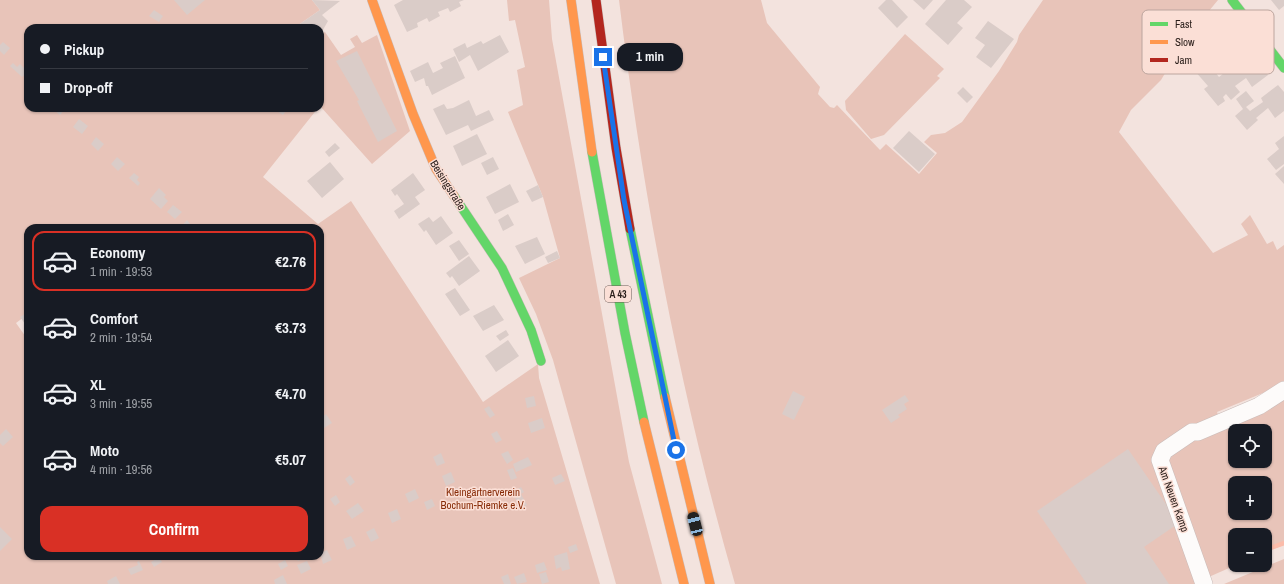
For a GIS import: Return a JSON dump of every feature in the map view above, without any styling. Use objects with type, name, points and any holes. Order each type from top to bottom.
[{"type":"main road","name":"Beisingstraße","points":[[372,0],[413,114],[436,169],[502,268],[531,330],[541,361]]},
{"type":"main road","name":"A 43","points":[[571,0],[589,135],[625,332],[647,438],[684,584]]},
{"type":"main road","name":"A 43","points":[[596,0],[608,101],[630,231],[672,435],[710,584]]},
{"type":"main road","points":[[1232,0],[1240,10]]},
{"type":"main road","points":[[1274,55],[1284,68]]},
{"type":"street","name":"Am Neuen Kamp","points":[[1204,584],[1160,460],[1164,451],[1192,432],[1198,432],[1259,406],[1284,390]]},
{"type":"green space","name":"Kleingärtnerverein Bochum-Riemke e.V.","points":[[0,0],[312,0],[320,10],[300,24],[24,24],[24,112],[315,112],[263,177],[318,224],[351,201],[483,402],[538,364],[539,378],[600,584],[0,584]]},
{"type":"green space","points":[[507,0],[549,0],[552,39],[629,462],[662,584],[616,584],[553,360],[536,314],[519,278],[560,258],[543,197],[508,112],[523,105],[517,70],[525,67],[515,20],[509,21]]},
{"type":"green space","points":[[619,0],[761,0],[767,23],[820,87],[818,94],[830,107],[834,108],[837,105],[880,150],[886,144],[919,174],[937,153],[924,142],[931,135],[945,133],[962,122],[999,71],[1017,42],[1019,35],[1043,0],[1218,0],[1210,10],[1142,10],[1142,74],[1165,74],[1161,80],[1131,110],[1119,132],[1213,253],[1248,235],[1241,224],[1250,215],[1267,244],[1273,241],[1277,250],[1284,245],[1284,382],[1275,388],[1217,412],[1223,427],[1228,425],[1228,468],[1272,468],[1272,424],[1229,424],[1284,397],[1284,545],[1272,549],[1272,528],[1228,528],[1228,569],[1211,576],[1200,584],[735,584],[715,512],[680,367],[652,221]]},
{"type":"green space","points":[[324,33],[341,55],[355,47],[350,39],[357,35],[362,43],[377,35],[410,131],[372,164],[324,110]]},
{"type":"green space","points":[[905,34],[944,69],[937,76],[940,78],[884,135],[871,139],[846,110],[845,101]]},
{"type":"green space","points":[[1284,559],[1284,584],[1224,584],[1253,572],[1272,572],[1272,564]]},
{"type":"building","points":[[174,0],[205,0],[187,15]]},
{"type":"building","points":[[312,0],[340,1],[322,15],[328,21],[324,28],[324,24],[300,24],[320,10]]},
{"type":"building","points":[[403,0],[464,0],[459,2],[461,6],[450,12],[448,8],[438,12],[440,16],[429,22],[427,18],[417,23],[418,27],[407,32],[394,5]]},
{"type":"building","points":[[886,0],[892,0],[908,17],[897,28],[878,8]]},
{"type":"building","points":[[913,0],[933,0],[924,10]]},
{"type":"building","points":[[946,0],[964,0],[972,7],[957,23],[963,28],[948,45],[925,24]]},
{"type":"building","points":[[1271,0],[1284,0],[1284,6],[1279,10]]},
{"type":"building","points":[[154,10],[163,16],[159,22],[149,16]]},
{"type":"building","points":[[988,21],[1014,39],[991,68],[976,57],[985,45],[975,38]]},
{"type":"building","points":[[500,35],[509,52],[478,71],[470,55],[459,62],[453,49],[465,43],[467,48],[481,41],[483,44]]},
{"type":"building","points":[[3,42],[10,48],[4,55],[0,51],[0,45]]},
{"type":"building","points":[[357,51],[397,131],[378,142],[357,101],[359,100],[336,61]]},
{"type":"building","points":[[455,56],[465,78],[432,95],[428,86],[426,86],[424,78],[415,82],[410,71],[428,62],[433,73],[443,68],[440,63]]},
{"type":"building","points":[[13,63],[17,67],[20,64],[24,68],[24,75],[22,77],[10,66]]},
{"type":"building","points":[[1198,74],[1217,74],[1219,77],[1223,74],[1268,75],[1252,87],[1246,78],[1235,86],[1240,92],[1231,100],[1226,94],[1223,97],[1225,101],[1218,106],[1204,89],[1208,86]]},
{"type":"building","points":[[1278,85],[1284,92],[1284,111],[1275,118],[1268,108],[1256,118],[1258,120],[1247,130],[1235,116],[1243,109],[1236,99],[1246,91],[1254,101],[1246,107],[1250,111],[1263,102],[1261,98]]},
{"type":"building","points":[[963,87],[973,97],[967,103],[957,93]]},
{"type":"building","points":[[469,100],[476,116],[489,110],[494,120],[471,131],[468,125],[446,135],[433,109],[444,104],[447,109],[453,108]]},
{"type":"building","points":[[79,119],[88,126],[82,134],[73,127]]},
{"type":"building","points":[[909,131],[935,154],[919,172],[893,148]]},
{"type":"building","points":[[477,134],[487,154],[462,166],[453,146]]},
{"type":"building","points":[[1284,136],[1284,164],[1276,170],[1267,159],[1279,149],[1275,143]]},
{"type":"building","points":[[96,137],[104,144],[98,151],[91,144]]},
{"type":"building","points":[[335,143],[340,148],[329,157],[325,152]]},
{"type":"building","points":[[117,157],[125,164],[118,171],[111,164]]},
{"type":"building","points":[[493,157],[499,169],[487,175],[481,163]]},
{"type":"building","points":[[330,162],[344,179],[322,198],[307,181]]},
{"type":"building","points":[[1284,166],[1284,184],[1275,174]]},
{"type":"building","points":[[134,173],[139,177],[137,180],[140,183],[138,186],[129,178]]},
{"type":"building","points":[[413,173],[425,190],[415,197],[420,204],[399,219],[394,211],[404,204],[397,194],[395,196],[391,190]]},
{"type":"building","points":[[510,184],[519,202],[495,214],[486,197]]},
{"type":"building","points":[[538,185],[543,197],[532,202],[526,191]]},
{"type":"building","points":[[159,188],[166,195],[164,197],[168,201],[161,209],[150,199]]},
{"type":"building","points":[[173,205],[182,212],[175,219],[167,212]]},
{"type":"building","points":[[508,214],[514,225],[503,231],[498,220]]},
{"type":"building","points":[[441,216],[453,233],[436,245],[426,230],[424,232],[418,224],[429,217],[433,222]]},
{"type":"building","points":[[187,220],[190,224],[184,224]]},
{"type":"building","points":[[537,237],[545,254],[525,264],[515,246]]},
{"type":"building","points":[[459,240],[469,254],[459,261],[449,246]]},
{"type":"building","points":[[557,251],[560,258],[548,263],[545,257]]},
{"type":"building","points":[[469,256],[480,271],[459,286],[452,276],[450,278],[446,273]]},
{"type":"building","points":[[455,288],[470,310],[460,316],[445,294]]},
{"type":"building","points":[[494,305],[504,320],[483,331],[473,316]]},
{"type":"building","points":[[24,314],[24,322],[20,317]]},
{"type":"building","points":[[506,330],[509,335],[500,341],[496,336]]},
{"type":"building","points":[[508,340],[519,356],[496,372],[485,356]]},
{"type":"building","points":[[793,391],[805,397],[794,420],[782,414]]},
{"type":"building","points":[[905,395],[909,401],[904,404],[907,409],[898,415],[900,417],[891,423],[882,410]]},
{"type":"building","points":[[534,396],[536,406],[527,408],[525,398]]},
{"type":"building","points":[[489,406],[495,415],[490,418],[484,409]]},
{"type":"building","points":[[326,414],[332,423],[324,428],[324,416]]},
{"type":"building","points":[[542,418],[545,428],[531,433],[528,423]]},
{"type":"building","points":[[6,429],[13,437],[3,446],[0,443],[0,435]]},
{"type":"building","points":[[497,431],[502,440],[496,443],[491,434]]},
{"type":"building","points":[[1128,449],[1179,523],[1144,547],[1169,584],[1087,584],[1037,511]]},
{"type":"building","points":[[508,451],[513,460],[507,464],[501,454]]},
{"type":"building","points":[[441,453],[445,463],[437,466],[433,457]]},
{"type":"building","points":[[528,457],[532,465],[516,472],[513,464]]},
{"type":"building","points":[[513,468],[517,478],[511,480],[507,470]]},
{"type":"building","points":[[451,472],[455,482],[446,486],[442,476]]},
{"type":"building","points":[[561,474],[565,481],[555,485],[552,478]]},
{"type":"building","points":[[350,475],[355,482],[350,486],[345,479]]},
{"type":"building","points":[[521,487],[524,492],[521,494],[527,505],[520,508],[512,492]]},
{"type":"building","points":[[458,488],[460,495],[452,498],[449,491]]},
{"type":"building","points":[[415,489],[419,498],[409,503],[405,494]]},
{"type":"building","points":[[336,495],[340,502],[335,506],[330,499]]},
{"type":"building","points":[[432,499],[435,506],[427,510],[424,502]]},
{"type":"building","points":[[358,503],[364,511],[352,519],[346,511]]},
{"type":"building","points":[[397,509],[401,519],[392,523],[388,513]]},
{"type":"building","points":[[0,527],[12,539],[0,551]]},
{"type":"building","points":[[374,528],[379,538],[371,542],[366,532]]},
{"type":"building","points":[[351,536],[356,546],[347,550],[343,539]]},
{"type":"building","points":[[576,544],[578,550],[570,553],[568,547]]},
{"type":"building","points":[[327,550],[332,560],[323,564],[322,560],[324,560],[324,551]]},
{"type":"building","points":[[567,552],[570,569],[562,571],[561,567],[556,569],[554,556]]},
{"type":"building","points":[[154,560],[161,560],[162,562],[154,567],[151,562]]},
{"type":"building","points":[[285,560],[288,566],[281,570],[278,564]]},
{"type":"building","points":[[139,561],[143,570],[131,575],[128,569],[138,565],[137,562]]},
{"type":"building","points":[[307,561],[311,569],[301,574],[297,565]]},
{"type":"building","points":[[544,562],[547,570],[537,573],[535,565]]},
{"type":"building","points":[[546,572],[549,582],[542,584],[539,574]]},
{"type":"building","points":[[524,573],[527,582],[517,584],[514,577]]},
{"type":"building","points":[[508,574],[511,584],[504,584],[501,577]]},
{"type":"building","points":[[283,575],[287,584],[275,584],[274,580]]},
{"type":"building","points":[[116,576],[120,584],[108,584],[107,581]]},
{"type":"waterway","points":[[1272,547],[1284,543]]},
{"type":"traffic: fast","points":[[1232,0],[1240,10]]},
{"type":"traffic: fast","points":[[1274,55],[1284,68]]},
{"type":"traffic: fast","points":[[592,152],[625,333],[644,422]]},
{"type":"traffic: fast","points":[[454,196],[502,268],[531,330],[541,361]]},
{"type":"traffic: fast","points":[[630,229],[665,397]]},
{"type":"traffic: slow","points":[[372,0],[413,114],[436,169],[454,196]]},
{"type":"traffic: slow","points":[[571,0],[592,152]]},
{"type":"traffic: slow","points":[[665,397],[710,584]]},
{"type":"traffic: slow","points":[[644,422],[684,584]]},
{"type":"traffic: jam","points":[[596,0],[616,148],[630,229]]},
{"type":"route","points":[[603,57],[608,101],[624,200],[646,315],[676,450]]}]
